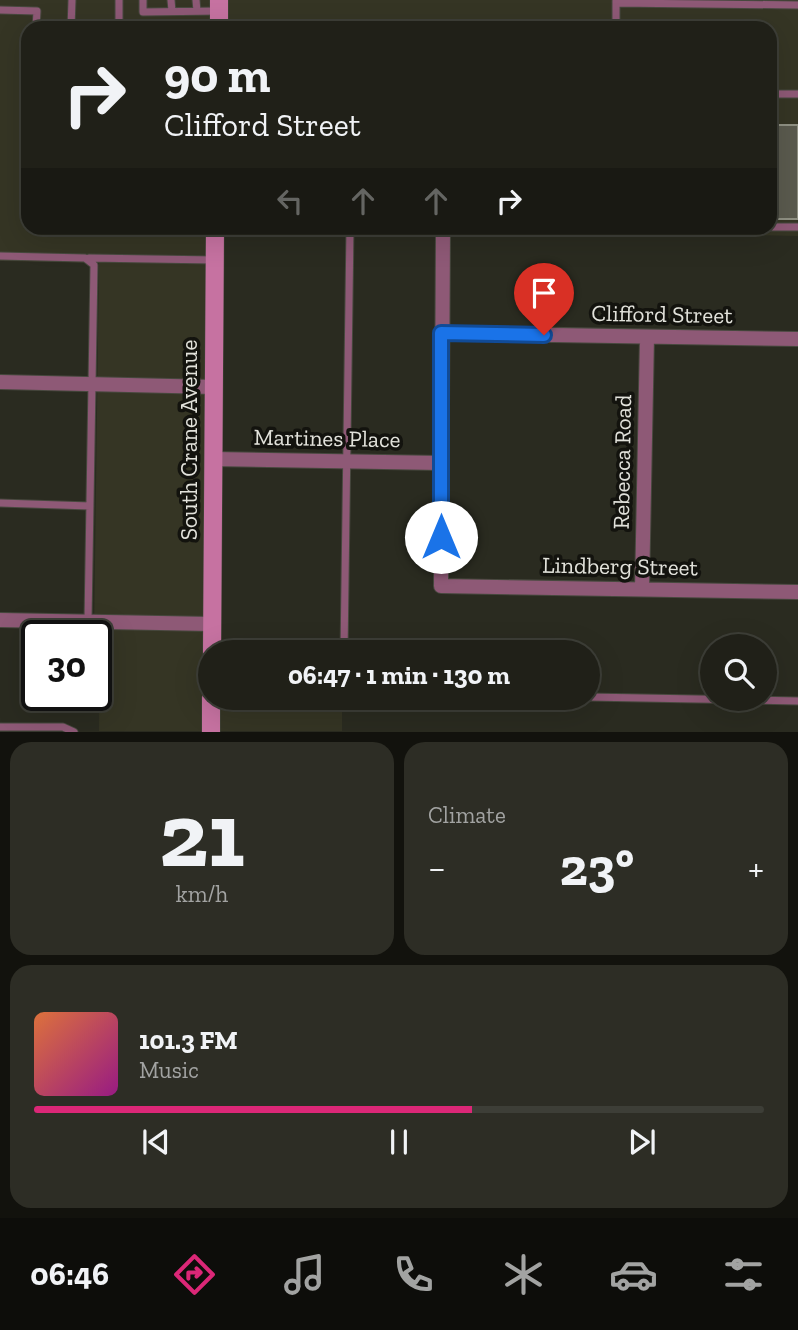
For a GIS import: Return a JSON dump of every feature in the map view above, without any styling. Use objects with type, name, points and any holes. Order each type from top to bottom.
[{"type":"main road","name":"South Crane Avenue","points":[[212,640],[215,235]]},
{"type":"main road","points":[[211,710],[211,732]]},
{"type":"street","points":[[441,463],[443,235]]},
{"type":"street","name":"Clifford Street","points":[[441,333],[798,339]]},
{"type":"street","name":"Rebecca Road","points":[[642,589],[647,337]]},
{"type":"street","points":[[0,382],[214,387]]},
{"type":"street","name":"Martines Place","points":[[212,459],[441,463]]},
{"type":"street","name":"Lindberg Street","points":[[441,463],[441,586],[798,592]]},
{"type":"street","points":[[0,620],[21,620]]},
{"type":"street","points":[[112,621],[212,624]]},
{"type":"lane","points":[[71,21],[72,0]]},
{"type":"lane","points":[[119,0],[119,21]]},
{"type":"lane","points":[[143,0],[143,12],[219,13]]},
{"type":"lane","points":[[171,0],[172,12]]},
{"type":"lane","points":[[196,0],[197,11]]},
{"type":"lane","points":[[616,21],[616,1],[797,3]]},
{"type":"lane","points":[[0,10],[37,11],[36,21]]},
{"type":"lane","points":[[777,93],[798,94]]},
{"type":"lane","points":[[777,226],[798,227]]},
{"type":"lane","points":[[344,640],[350,235]]},
{"type":"lane","points":[[0,256],[214,260]]},
{"type":"lane","points":[[85,258],[94,265],[88,620]]},
{"type":"lane","points":[[0,503],[90,506]]},
{"type":"lane","points":[[600,697],[798,701]]},
{"type":"lane","points":[[0,727],[63,727],[74,732]]},
{"type":"shaded area","points":[[0,0],[798,0],[798,236],[746,235],[777,235],[777,21],[21,21],[21,235],[217,235],[211,640],[198,640],[198,710],[342,710],[342,731],[99,731],[99,711],[112,711],[112,620],[94,620],[99,263],[0,261]]},
{"type":"building","points":[[777,125],[798,125],[798,219],[777,219]]},
{"type":"route","points":[[441,537],[441,333],[544,335]]}]
